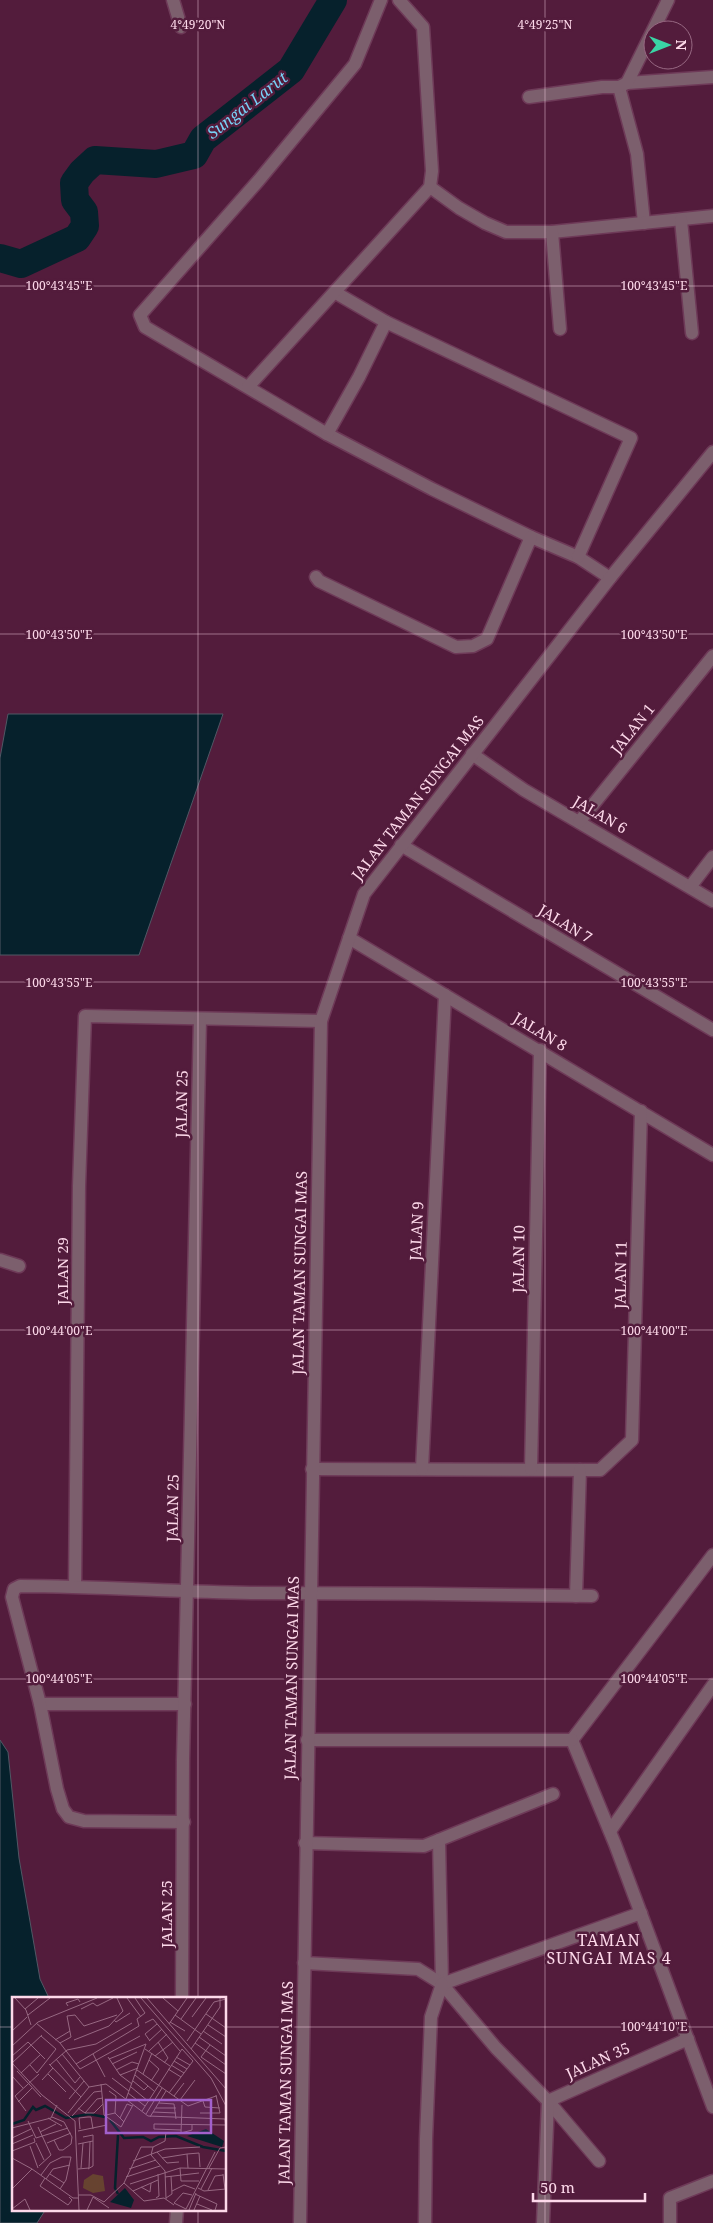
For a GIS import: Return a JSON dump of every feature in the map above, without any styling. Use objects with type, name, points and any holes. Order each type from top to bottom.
[{"type":"street","points":[[173,0],[181,27]]},
{"type":"street","points":[[381,0],[355,64],[259,180],[140,315],[145,326],[327,434],[432,489],[531,537],[578,557],[610,578]]},
{"type":"street","points":[[248,387],[336,293],[377,244],[430,187],[432,171],[423,26],[399,0]]},
{"type":"street","points":[[644,223],[637,154],[623,85],[668,0]]},
{"type":"street","points":[[529,98],[602,87],[713,77]]},
{"type":"street","points":[[430,187],[459,208],[485,223],[506,232],[552,232],[713,216]]},
{"type":"street","points":[[681,220],[692,333]]},
{"type":"street","points":[[552,232],[560,328]]},
{"type":"street","points":[[336,293],[386,322],[631,438],[578,557]]},
{"type":"street","points":[[327,434],[360,377],[386,322]]},
{"type":"street","name":"JALAN TAMAN SUNGAI MAS","points":[[300,2223],[305,1844],[321,1021],[364,894],[610,578],[713,452]]},
{"type":"street","points":[[316,577],[319,581],[456,647],[473,646],[487,639],[531,537]]},
{"type":"street","name":"JALAN 1","points":[[579,822],[713,656]]},
{"type":"street","name":"JALAN 6","points":[[472,754],[524,790],[713,901]]},
{"type":"street","name":"JALAN 7","points":[[401,845],[711,1025]]},
{"type":"street","points":[[690,887],[712,859]]},
{"type":"street","name":"JALAN 8","points":[[349,938],[540,1050],[713,1155]]},
{"type":"street","name":"JALAN 9","points":[[422,1469],[445,994]]},
{"type":"street","name":"JALAN 29","points":[[75,1586],[79,1186],[85,1016],[200,1020]]},
{"type":"street","points":[[200,1020],[321,1021]]},
{"type":"street","name":"JALAN 25","points":[[182,1997],[187,1591],[200,1020]]},
{"type":"street","name":"JALAN 10","points":[[531,1469],[540,1050]]},
{"type":"street","name":"JALAN 11","points":[[580,1470],[600,1470],[632,1440],[641,1111]]},
{"type":"street","points":[[0,1260],[19,1266]]},
{"type":"street","points":[[312,1469],[580,1470],[576,1596]]},
{"type":"street","points":[[572,1740],[712,1558]]},
{"type":"street","points":[[184,1822],[84,1821],[69,1817],[63,1809],[57,1789],[40,1704],[12,1597],[14,1589],[20,1586],[75,1586],[250,1593],[310,1592],[592,1596]]},
{"type":"street","points":[[610,1831],[713,1685]]},
{"type":"street","points":[[40,1704],[185,1704]]},
{"type":"street","points":[[307,1740],[572,1740]]},
{"type":"street","points":[[572,1740],[610,1831],[713,2107]]},
{"type":"street","points":[[305,1844],[424,1846],[553,1794]]},
{"type":"street","points":[[425,2223],[431,2017],[442,1984],[439,1840]]},
{"type":"street","points":[[442,1984],[641,1913]]},
{"type":"street","points":[[304,1963],[418,1969],[442,1984],[496,2048],[548,2101],[599,2161]]},
{"type":"street","name":"JALAN 35","points":[[548,2101],[688,2039]]},
{"type":"street","points":[[543,2223],[548,2101]]},
{"type":"street","points":[[670,2223],[670,2198],[713,2181]]},
{"type":"street","points":[[176,2223],[177,2210]]},
{"type":"water","points":[[8,714],[223,714],[139,955],[0,955],[0,758]]},
{"type":"water","points":[[0,1740],[8,1752],[19,1858],[40,1979],[49,1997],[12,1997],[12,2210],[45,2210],[37,2223],[0,2223]]},
{"type":"waterway","name":"Sungai Larut","points":[[0,258],[21,264],[77,238],[85,226],[84,212],[75,200],[74,183],[82,172],[95,160],[156,164],[194,155],[203,139],[291,70],[333,0]]},
{"type":"district","name":"TAMAN SUNGAI MAS 4","points":[[609,1949]]}]
